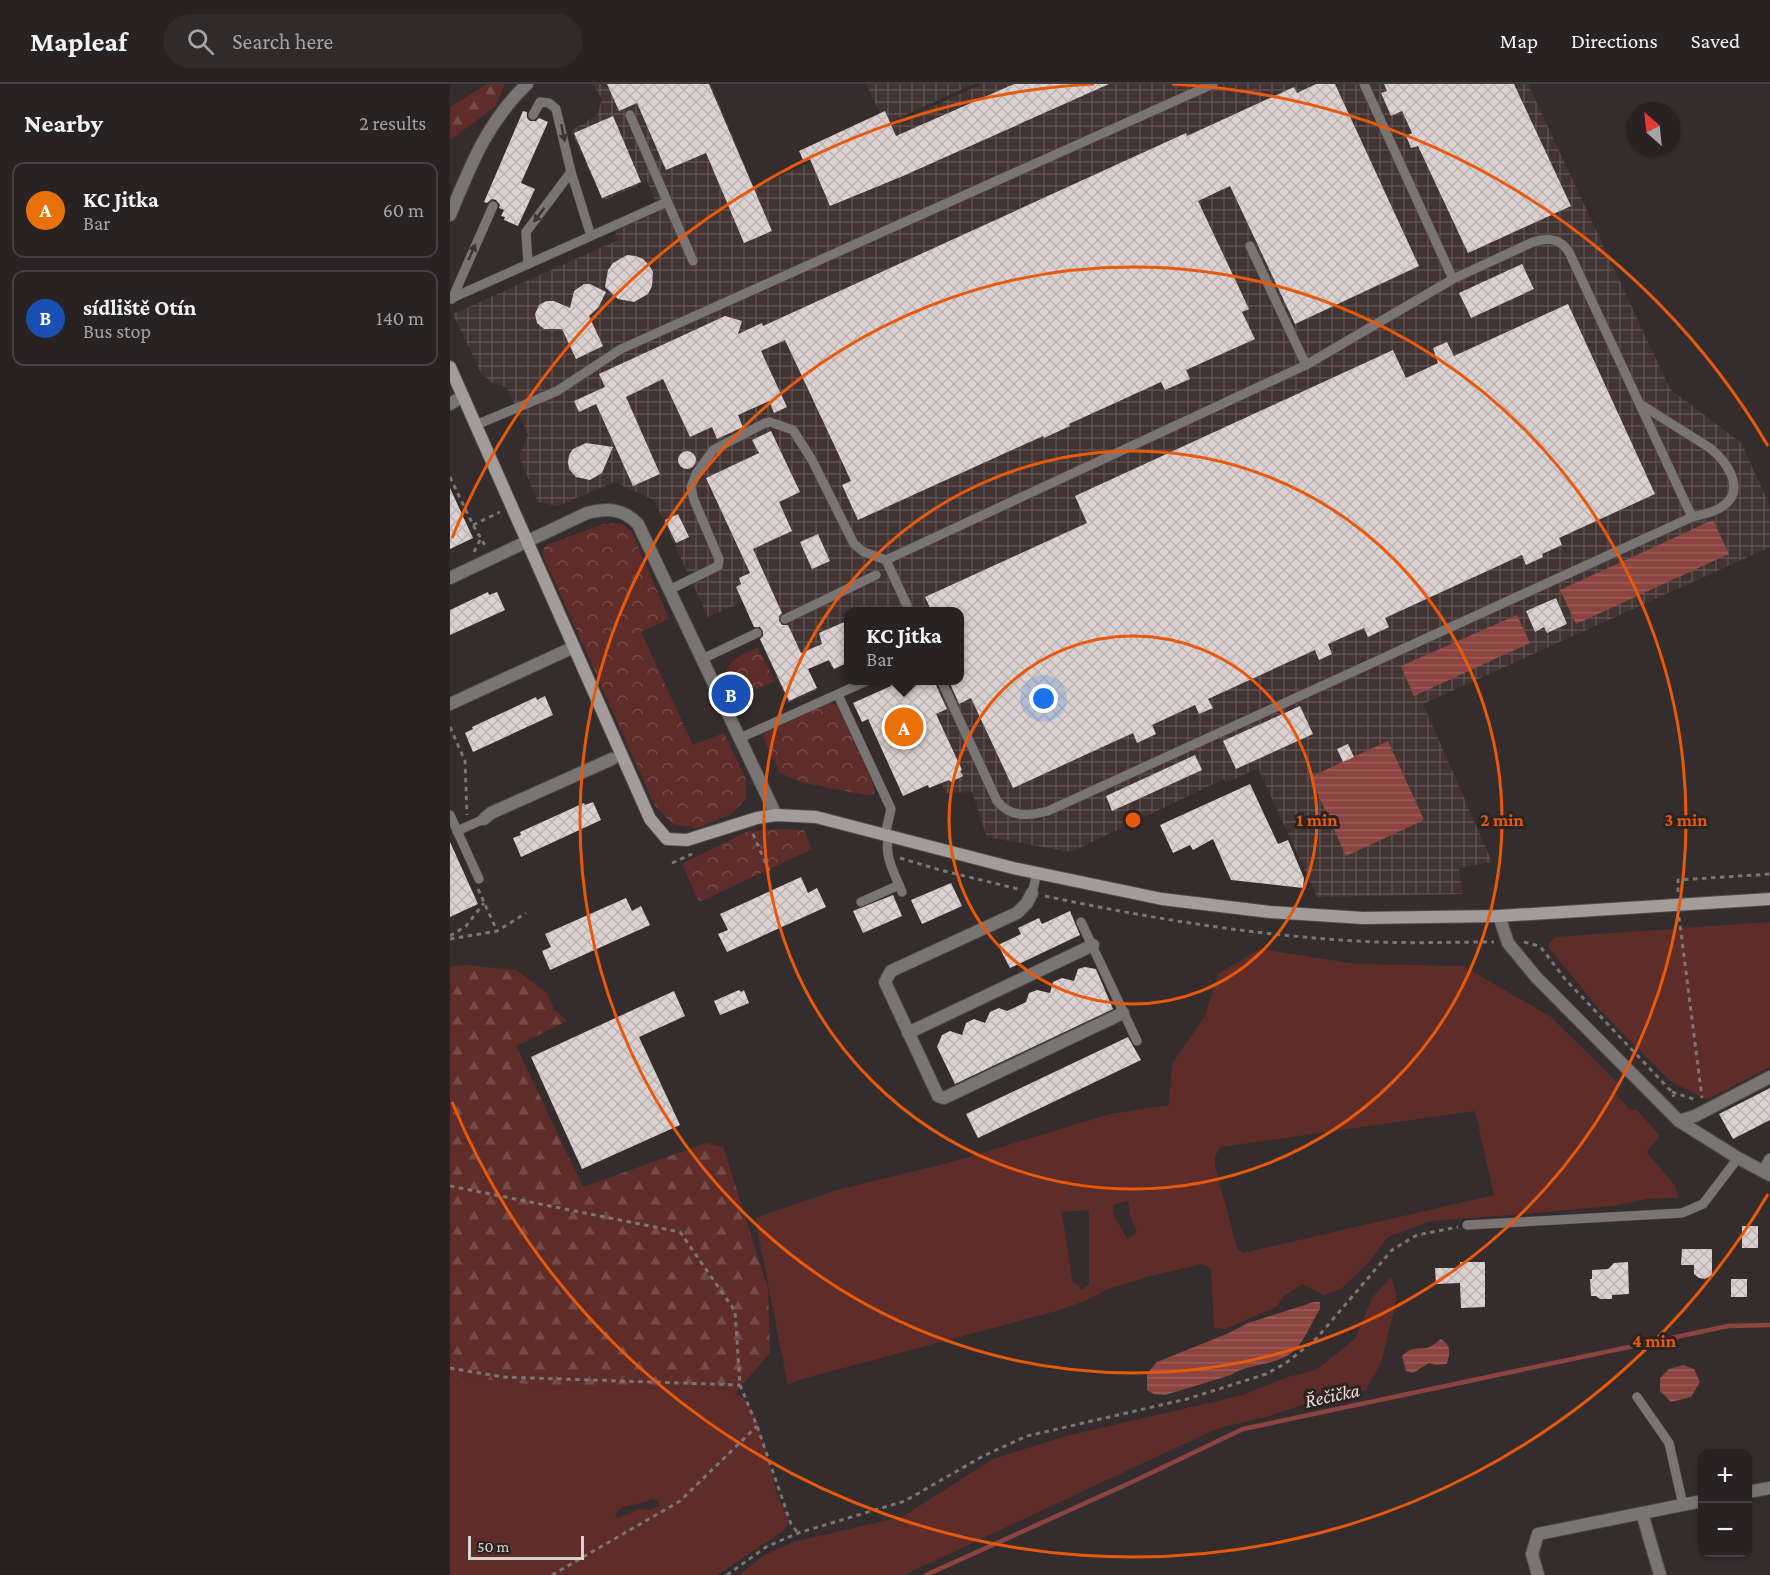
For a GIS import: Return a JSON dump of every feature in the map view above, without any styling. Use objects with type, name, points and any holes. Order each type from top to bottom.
[{"type":"street","points":[[450,214],[491,125],[527,84]]},
{"type":"street","points":[[450,367],[574,647],[616,756],[650,819],[667,839],[687,840],[741,821],[777,815],[816,817],[1037,873],[1162,899],[1258,911],[1363,918],[1499,916],[1770,899]]},
{"type":"street","points":[[450,404],[463,396]]},
{"type":"street","points":[[450,578],[587,513],[605,509],[617,510],[629,515],[638,524],[777,815]]},
{"type":"street","points":[[450,704],[574,647]]},
{"type":"street","points":[[484,819],[491,813],[616,756]]},
{"type":"street","points":[[1032,893],[1027,903],[1017,912],[891,971],[885,982],[938,1096],[944,1098],[1123,1014]]},
{"type":"street","points":[[1499,916],[1508,943],[1536,977],[1679,1121],[1767,1174],[1770,1160]]},
{"type":"street","points":[[908,1033],[1093,945]]},
{"type":"street","points":[[1679,1121],[1695,1116],[1770,1077]]},
{"type":"street","points":[[1752,1491],[1770,1488]]},
{"type":"street","points":[[1538,1575],[1532,1554],[1538,1534],[1698,1502]]},
{"type":"street","points":[[1642,1514],[1660,1575]]},
{"type":"lane","points":[[476,425],[557,391],[621,349],[1213,84]]},
{"type":"lane","points":[[1364,84],[1453,279]]},
{"type":"lane","points":[[533,115],[540,102],[549,103],[556,109],[571,172],[591,236]]},
{"type":"lane","points":[[630,115],[693,261]]},
{"type":"lane","points":[[528,264],[526,232],[571,172]]},
{"type":"lane","points":[[451,299],[667,202]]},
{"type":"lane","points":[[451,299],[493,206]]},
{"type":"lane","points":[[669,590],[718,566],[719,559],[694,500],[691,487],[696,474],[713,450],[770,422],[793,430],[812,460],[854,544],[864,552],[886,560],[1306,364],[1453,279],[1533,242],[1548,238],[1560,242],[1569,252],[1692,517]]},
{"type":"lane","points":[[1250,246],[1306,364]]},
{"type":"lane","points":[[943,685],[997,801],[1007,811],[1015,814],[1036,814],[1048,811],[1692,517],[1715,511],[1728,503],[1734,489],[1731,472],[1719,455],[1639,403]]},
{"type":"lane","points":[[886,560],[908,607]]},
{"type":"lane","points":[[785,619],[876,575]]},
{"type":"lane","points":[[702,659],[757,633]]},
{"type":"lane","points":[[740,738],[861,685]]},
{"type":"lane","points":[[838,695],[891,809],[887,854],[901,889],[861,902]]},
{"type":"lane","points":[[450,815],[479,879]]},
{"type":"lane","points":[[457,831],[484,819]]},
{"type":"lane","points":[[1032,893],[1037,873]]},
{"type":"lane","points":[[1082,922],[1137,1041]]},
{"type":"lane","points":[[1467,1225],[1682,1213],[1703,1204],[1737,1158]]},
{"type":"lane","points":[[1637,1397],[1669,1443],[1683,1505]]},
{"type":"path","points":[[450,477],[481,538]]},
{"type":"path","points":[[473,525],[500,512]]},
{"type":"path","points":[[450,727],[465,761],[468,826]]},
{"type":"path","points":[[750,827],[770,873]]},
{"type":"path","points":[[887,854],[1032,893],[1151,918],[1281,935],[1359,941],[1527,942],[1539,946],[1565,980],[1672,1092],[1703,1102],[1678,905],[1678,880],[1770,874]]},
{"type":"path","points":[[450,937],[466,926],[484,903],[497,931]]},
{"type":"path","points":[[450,937],[497,931],[526,913]]},
{"type":"path","points":[[450,1186],[680,1232],[735,1311],[740,1385],[757,1426],[780,1497],[791,1524],[798,1533]]},
{"type":"path","points":[[727,1575],[766,1547],[798,1533],[905,1501],[983,1456],[1026,1436],[1187,1400],[1266,1374],[1286,1363],[1316,1339],[1392,1250],[1417,1235],[1467,1225]]},
{"type":"path","points":[[450,1368],[503,1377],[740,1385]]},
{"type":"path","points":[[552,1575],[680,1501],[757,1426]]},
{"type":"shaded area","points":[[593,84],[711,84],[754,188],[982,84],[1528,84],[1670,389],[1743,446],[1770,507],[1770,547],[1423,704],[1492,862],[1459,868],[1463,894],[1317,897],[1258,768],[1226,783],[1224,779],[1071,852],[987,837],[972,792],[946,793],[940,780],[959,771],[920,685],[964,685],[964,607],[844,607],[844,663],[832,668],[828,661],[807,670],[816,691],[788,703],[743,602],[708,617],[654,500],[614,482],[558,506],[538,502],[519,456],[528,435],[507,388],[491,382],[481,373],[453,314],[618,240],[613,226],[657,205],[647,181],[603,201],[571,131],[597,115],[602,99]]},
{"type":"shaded area","points":[[866,84],[974,84],[890,122],[880,113]]},
{"type":"shaded area","points":[[1713,520],[1729,554],[1576,624],[1560,590]]},
{"type":"shaded area","points":[[1517,615],[1530,643],[1414,696],[1401,666]]},
{"type":"shaded area","points":[[1388,741],[1424,820],[1346,856],[1310,777]]},
{"type":"shaded area","points":[[1320,1302],[1320,1309],[1301,1342],[1287,1356],[1165,1395],[1154,1394],[1147,1390],[1147,1374],[1157,1362],[1248,1323]]},
{"type":"shaded area","points":[[1441,1339],[1449,1350],[1447,1364],[1429,1363],[1413,1373],[1406,1371],[1402,1356],[1405,1353],[1429,1347]]},
{"type":"shaded area","points":[[1683,1365],[1694,1369],[1700,1382],[1691,1397],[1671,1402],[1660,1391],[1660,1378],[1669,1369]]},
{"type":"green space","points":[[487,84],[505,84],[495,107],[450,140],[450,107]]},
{"type":"green space","points":[[621,523],[632,532],[669,619],[641,632],[693,745],[724,733],[746,779],[746,799],[731,814],[697,828],[673,824],[655,806],[543,555],[547,545],[603,524]]},
{"type":"green space","points":[[758,648],[775,681],[737,697],[727,680],[728,668],[736,659]]},
{"type":"green space","points":[[831,703],[837,705],[839,709],[874,786],[874,794],[865,795],[804,783],[780,773],[763,737],[767,730]]},
{"type":"green space","points":[[804,830],[812,849],[699,902],[682,864],[748,831]]},
{"type":"green space","points":[[1770,922],[1770,1067],[1706,1100],[1669,1080],[1601,1011],[1549,948],[1549,943],[1556,937]]},
{"type":"green space","points":[[1260,949],[1356,964],[1463,966],[1551,1017],[1620,1085],[1615,1093],[1629,1109],[1637,1110],[1660,1136],[1647,1152],[1675,1186],[1678,1198],[1646,1199],[1613,1206],[1431,1221],[1388,1237],[1369,1262],[1341,1289],[1324,1295],[1302,1284],[1284,1296],[1276,1307],[1225,1329],[1214,1328],[1211,1268],[1201,1264],[1108,1289],[1060,1310],[799,1380],[788,1385],[755,1218],[837,1190],[952,1162],[1110,1114],[1169,1105],[1172,1064],[1205,1016],[1218,974]],"holes":[[[1475,1111],[1494,1195],[1243,1253],[1237,1248],[1215,1166],[1215,1156],[1221,1147]],[[1128,1201],[1131,1219],[1137,1231],[1128,1240],[1114,1216],[1113,1205]],[[1089,1210],[1089,1285],[1082,1290],[1072,1280],[1062,1212]]]},
{"type":"green space","points":[[464,965],[516,970],[546,992],[554,1009],[567,1021],[516,1046],[583,1187],[706,1143],[723,1147],[768,1288],[770,1353],[735,1393],[723,1388],[704,1387],[584,1390],[450,1376],[450,967]]},
{"type":"green space","points":[[1391,1277],[1397,1297],[1382,1360],[1366,1390],[1346,1396],[1324,1398],[1269,1416],[1216,1429],[904,1575],[738,1575],[765,1555],[796,1541],[902,1517],[993,1459],[1066,1436],[1243,1395],[1287,1377],[1316,1370],[1355,1339],[1372,1298]]},
{"type":"green space","points":[[450,1376],[584,1390],[704,1387],[724,1389],[734,1392],[750,1406],[765,1444],[778,1497],[788,1522],[783,1531],[717,1575],[450,1575]],"holes":[[[651,1499],[657,1500],[659,1506],[651,1510],[639,1509],[618,1518],[615,1516],[621,1508],[626,1506]]]},
{"type":"building","points":[[607,84],[709,84],[772,231],[744,243],[706,153],[666,170],[637,103],[619,111]]},
{"type":"building","points":[[1014,84],[1109,84],[830,206],[810,159],[804,162],[799,151],[885,111],[896,136]]},
{"type":"building","points":[[1316,84],[1335,84],[1419,266],[1295,324],[1230,186],[1198,201],[1249,309],[1242,312],[1255,339],[1186,370],[1190,379],[1165,390],[1161,382],[1069,424],[1070,426],[1044,438],[1043,436],[858,520],[842,485],[851,481],[785,340],[761,351],[787,407],[774,413],[769,401],[738,415],[743,427],[717,439],[712,427],[690,437],[663,379],[626,397],[660,474],[633,486],[596,404],[579,412],[574,401],[605,387],[599,374],[725,316],[742,321],[738,334],[762,323],[763,326],[1186,133],[1187,136],[1294,87],[1297,93]]},
{"type":"building","points":[[1384,84],[1514,84],[1571,206],[1468,253],[1418,146],[1411,148],[1406,136],[1412,133],[1402,111],[1391,116],[1381,93],[1387,91]]},
{"type":"building","points":[[523,111],[527,112],[527,118],[530,121],[536,121],[539,118],[548,122],[521,183],[535,189],[518,226],[504,220],[505,217],[501,216],[504,210],[499,208],[500,205],[496,200],[484,202]]},
{"type":"building","points":[[613,116],[641,182],[602,198],[574,133]]},
{"type":"building","points":[[627,255],[643,259],[653,272],[652,286],[648,294],[634,302],[618,299],[605,287],[608,270],[613,263]]},
{"type":"building","points":[[1522,264],[1534,289],[1471,318],[1459,293]]},
{"type":"building","points":[[584,284],[590,284],[606,292],[598,308],[589,316],[603,346],[576,359],[562,329],[544,329],[537,323],[535,314],[539,305],[546,301],[554,301],[570,308],[574,291]]},
{"type":"building","points":[[1568,304],[1655,494],[1559,538],[1562,545],[1542,554],[1543,557],[1526,565],[1522,555],[1385,618],[1389,627],[1368,637],[1364,628],[1328,644],[1332,654],[1319,660],[1315,650],[1208,699],[1213,708],[1199,714],[1195,705],[1152,725],[1156,734],[1137,743],[1133,733],[1013,788],[971,698],[959,704],[951,685],[964,685],[964,607],[930,607],[925,597],[1087,523],[1075,496],[1393,350],[1406,378],[1438,363],[1433,348],[1447,342],[1454,356]]},
{"type":"building","points":[[771,431],[800,492],[779,502],[792,531],[753,549],[782,613],[779,621],[782,625],[788,625],[801,653],[822,644],[819,633],[844,622],[844,664],[834,669],[829,660],[808,669],[817,688],[789,701],[760,639],[763,631],[760,627],[754,627],[736,587],[741,584],[739,578],[750,573],[706,478],[759,453],[752,440]]},
{"type":"building","points":[[586,443],[613,447],[602,473],[590,480],[576,477],[569,469],[568,462],[573,449]]},
{"type":"building","points":[[687,451],[693,454],[696,460],[693,466],[687,469],[681,466],[678,460],[681,454]]},
{"type":"building","points":[[450,488],[473,538],[450,549]]},
{"type":"building","points":[[678,514],[689,537],[676,543],[665,520]]},
{"type":"building","points":[[818,534],[830,561],[812,569],[800,542]]},
{"type":"building","points":[[488,592],[489,595],[497,592],[505,610],[450,635],[450,610]]},
{"type":"building","points":[[1556,598],[1567,624],[1547,633],[1544,627],[1535,632],[1526,611]]},
{"type":"building","points":[[936,685],[947,709],[936,714],[963,776],[929,788],[928,785],[903,796],[868,719],[862,722],[853,703],[891,686]]},
{"type":"building","points":[[545,696],[553,715],[473,752],[465,733],[473,729],[472,727],[536,697],[537,700]]},
{"type":"building","points":[[1300,706],[1313,734],[1236,769],[1223,741]]},
{"type":"building","points":[[1348,744],[1354,757],[1343,762],[1337,749]]},
{"type":"building","points":[[1195,755],[1202,770],[1112,811],[1106,796]]},
{"type":"building","points":[[1250,784],[1278,844],[1288,840],[1304,878],[1303,888],[1231,880],[1213,839],[1193,850],[1190,845],[1173,853],[1160,825]]},
{"type":"building","points":[[593,802],[601,820],[521,857],[513,838],[521,835],[520,832],[584,803],[585,805]]},
{"type":"building","points":[[450,842],[478,904],[450,917]]},
{"type":"building","points":[[801,877],[808,893],[817,888],[826,907],[727,952],[718,934],[728,930],[720,914]]},
{"type":"building","points":[[951,883],[962,906],[922,924],[911,900]]},
{"type":"building","points":[[893,895],[902,916],[863,933],[853,911]]},
{"type":"building","points":[[626,898],[632,911],[641,906],[650,925],[550,970],[542,951],[551,947],[545,934]]},
{"type":"building","points":[[1070,911],[1080,935],[1010,968],[998,945],[1021,934],[1018,928],[1039,918],[1042,924]]},
{"type":"building","points":[[1085,967],[1096,969],[1113,1009],[955,1084],[937,1047],[942,1035],[950,1031],[962,1035],[966,1023],[974,1019],[985,1023],[990,1012],[999,1008],[1007,1011],[1020,1005],[1026,1002],[1029,993],[1037,990],[1050,993],[1053,982],[1062,978],[1074,981],[1078,969]]},
{"type":"building","points":[[739,990],[741,992],[744,990],[749,1003],[720,1015],[714,1001]]},
{"type":"building","points":[[674,991],[685,1016],[639,1037],[680,1125],[582,1169],[531,1057]]},
{"type":"building","points":[[1128,1037],[1141,1060],[978,1138],[966,1114]]},
{"type":"building","points":[[1770,1088],[1770,1120],[1733,1139],[1719,1114]]},
{"type":"building","points":[[1742,1226],[1758,1226],[1758,1248],[1742,1248]]},
{"type":"building","points":[[1682,1249],[1712,1249],[1712,1275],[1705,1279],[1699,1278],[1694,1274],[1694,1265],[1681,1265]]},
{"type":"building","points":[[1460,1262],[1485,1262],[1485,1307],[1461,1308],[1460,1283],[1436,1284],[1435,1268],[1460,1268]]},
{"type":"building","points":[[1628,1262],[1629,1294],[1612,1295],[1612,1299],[1591,1296],[1592,1270],[1608,1269],[1614,1263]]},
{"type":"building","points":[[1731,1279],[1747,1279],[1747,1297],[1731,1297]]},
{"type":"waterway","name":"Řečička","points":[[926,1575],[1243,1429],[1728,1326],[1770,1325]]},
{"type":"place","name":"sídliště Otín","points":[[731,694]]},
{"type":"place","name":"KC Jitka","points":[[904,727]]}]
